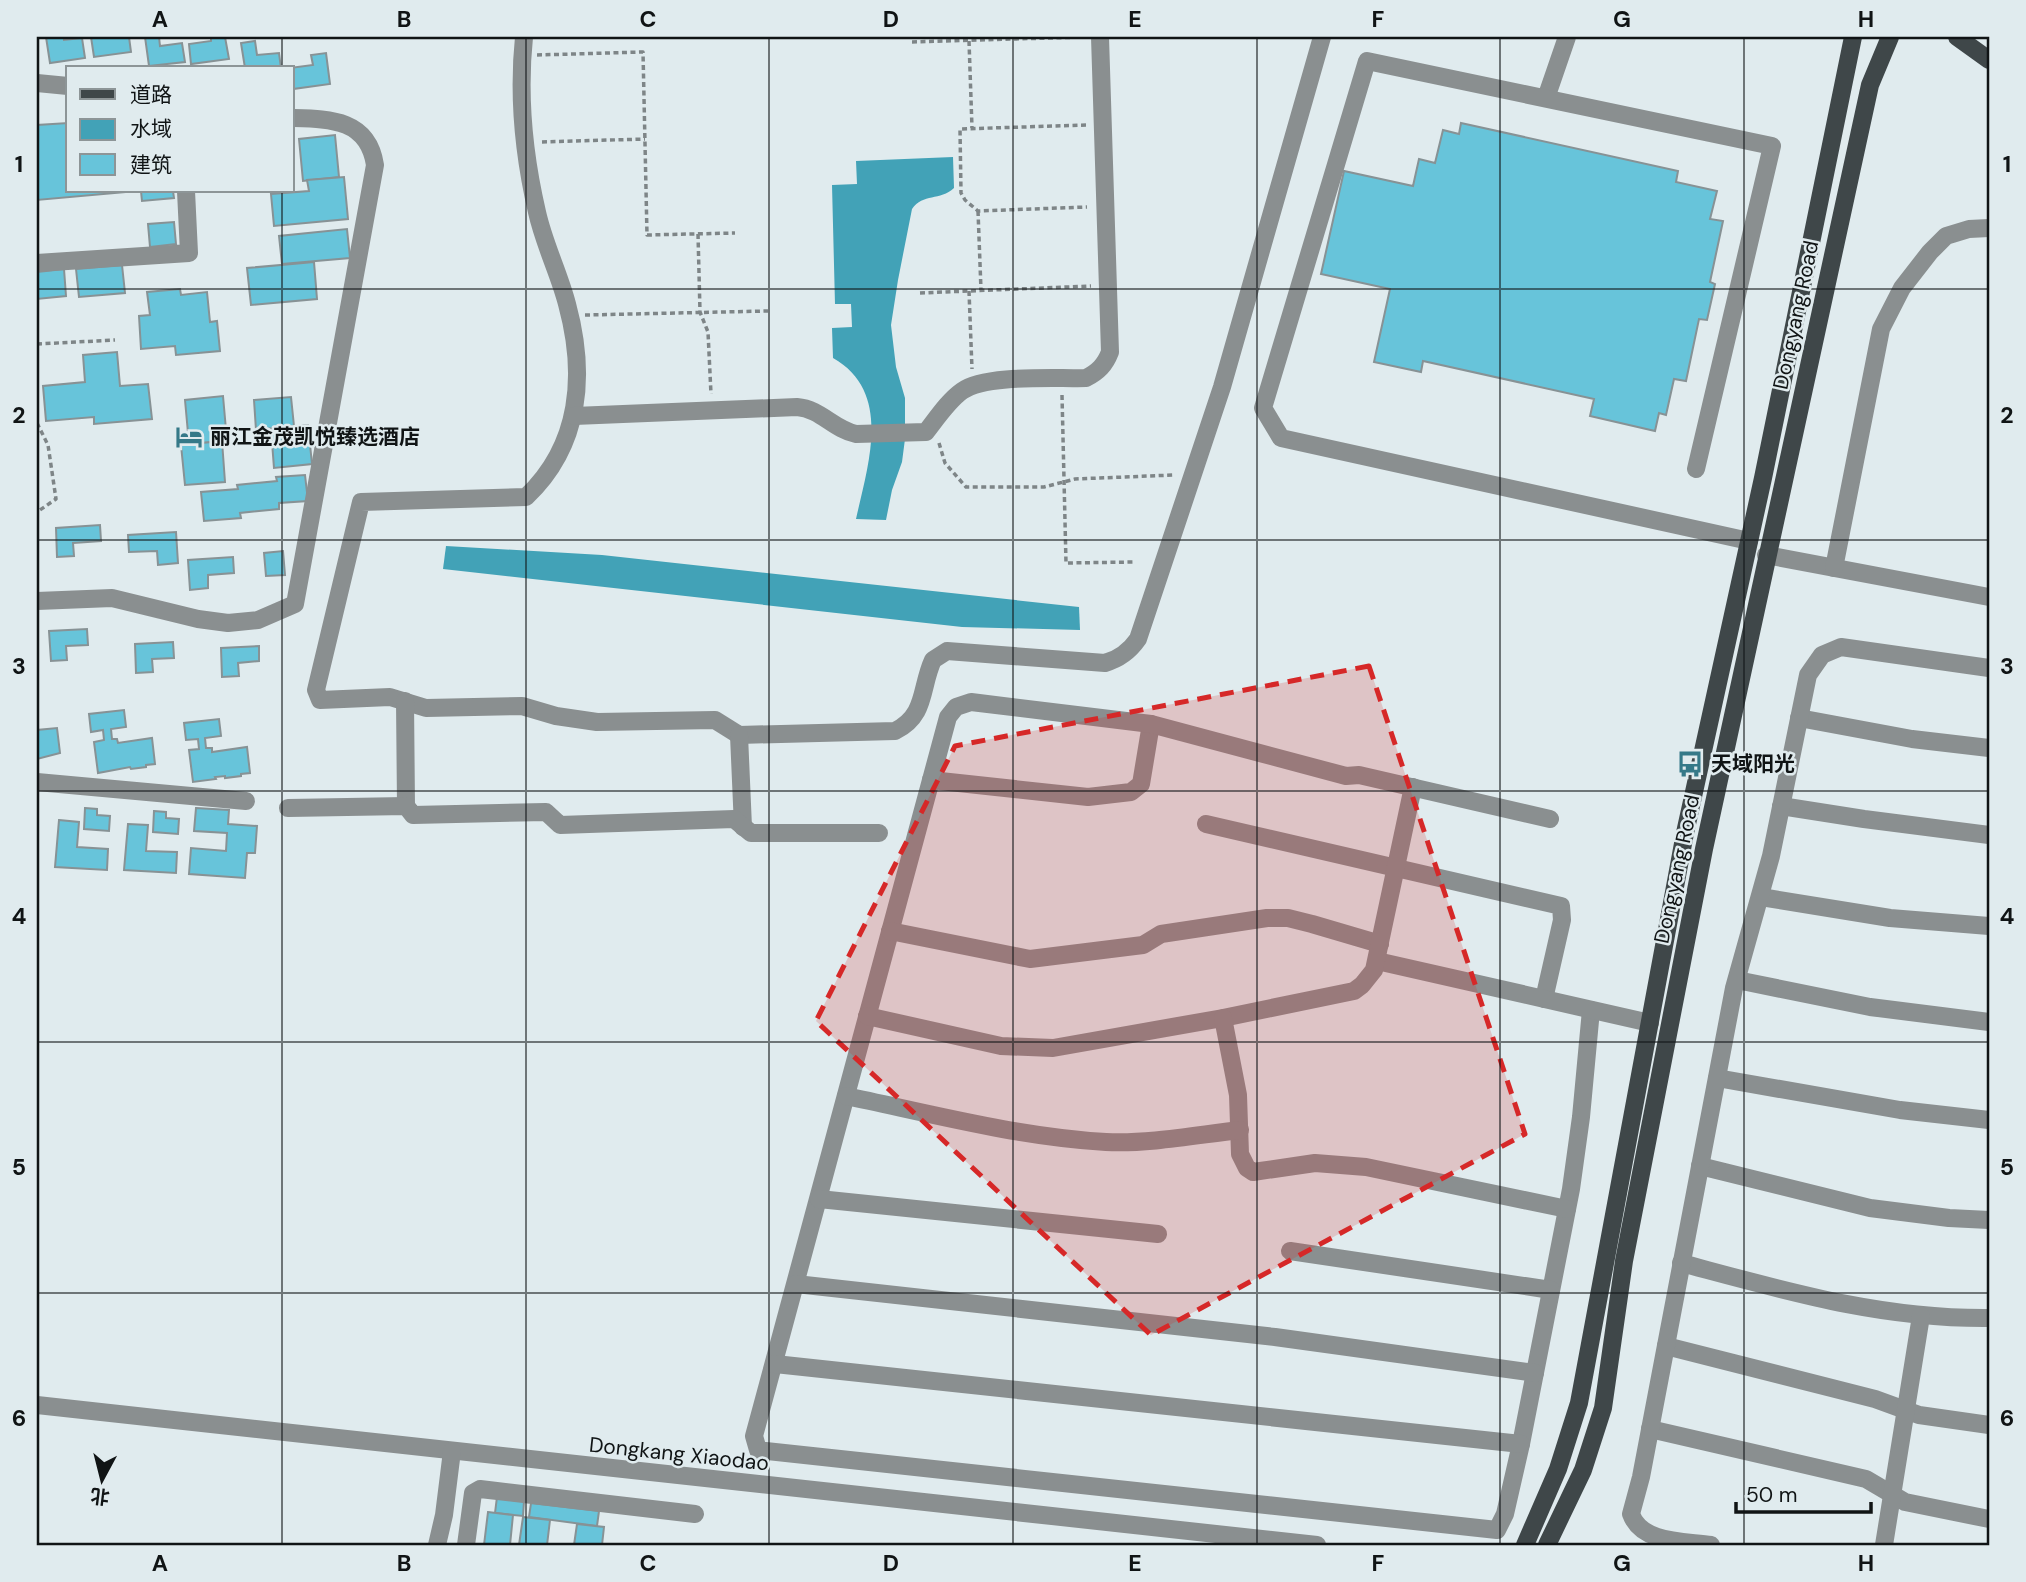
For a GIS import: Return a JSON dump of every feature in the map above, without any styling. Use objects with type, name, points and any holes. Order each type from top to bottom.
[{"type":"main road","name":"Dongyang Road","points":[[1525,1545],[1558,1469],[1579,1403],[1685,834],[1749,541],[1853,37]]},
{"type":"main road","name":"Dongyang Road","points":[[1547,1545],[1583,1469],[1603,1408],[1624,1261],[1656,1089],[1766,555],[1870,85],[1890,37]]},
{"type":"main road","points":[[1957,37],[1989,60]]},
{"type":"street","points":[[524,37],[526,143],[538,215],[570,316],[576,354],[574,416],[550,472],[526,498],[361,502],[316,690],[320,700],[390,697],[426,708],[522,706],[556,716],[597,722],[715,720],[739,734],[895,731],[904,727],[916,714],[930,666],[938,655],[947,651],[1105,663],[1124,655],[1131,648],[1138,639],[1222,387],[1322,37]]},
{"type":"street","points":[[574,416],[806,408],[824,417],[836,428],[856,434],[932,425],[956,395],[973,385],[990,381],[1086,378],[1099,370],[1110,352],[1100,37]]},
{"type":"street","points":[[1546,98],[1567,37]]},
{"type":"street","points":[[1696,469],[1772,146],[1367,61],[1263,408],[1281,438],[1749,541]]},
{"type":"street","points":[[37,83],[66,86]]},
{"type":"street","points":[[37,601],[112,598],[198,620],[228,623],[258,620],[295,604],[375,165],[374,156],[365,139],[350,126],[326,119],[294,118]]},
{"type":"street","points":[[37,263],[189,253],[186,192]]},
{"type":"street","points":[[1834,568],[1881,329],[1902,288],[1946,236],[1969,229],[1989,228]]},
{"type":"street","points":[[1766,555],[1989,597]]},
{"type":"street","points":[[1711,1545],[1645,1533],[1631,1514],[1737,980],[1761,897],[1811,667],[1822,655],[1841,648],[1989,668]]},
{"type":"street","points":[[405,701],[406,806],[413,815],[546,812],[560,825],[734,819],[751,834],[879,833]]},
{"type":"street","points":[[1550,819],[1359,775],[1346,776],[1151,724],[971,702],[951,711],[754,1436],[758,1450],[1497,1530],[1505,1514],[1521,1444],[1567,1209],[1577,1153],[1591,1010]]},
{"type":"street","points":[[1799,718],[1912,739],[1989,748]]},
{"type":"street","points":[[931,780],[1088,797],[1131,792],[1141,784],[1151,724]]},
{"type":"street","points":[[739,734],[743,827]]},
{"type":"street","points":[[37,782],[246,801]]},
{"type":"street","points":[[867,1016],[1001,1046],[1035,1049],[1223,1018],[1354,991],[1369,978],[1378,952],[1413,787]]},
{"type":"street","points":[[288,808],[406,806]]},
{"type":"street","points":[[1781,806],[1989,835]]},
{"type":"street","points":[[1206,824],[1561,906],[1562,920],[1544,999]]},
{"type":"street","points":[[1761,897],[1914,921],[1989,926]]},
{"type":"street","points":[[890,931],[1030,959],[1143,945],[1161,934],[1268,918],[1288,918],[1312,923],[1378,952],[1544,999],[1650,1023]]},
{"type":"street","points":[[1737,980],[1870,1007],[1989,1022]]},
{"type":"street","points":[[1223,1018],[1235,1074],[1240,1154],[1247,1168],[1253,1172],[1315,1163],[1366,1167],[1567,1209]]},
{"type":"street","points":[[1717,1078],[1900,1110],[1989,1120]]},
{"type":"street","points":[[846,1096],[1032,1134],[1106,1142],[1139,1142],[1240,1130]]},
{"type":"street","points":[[1700,1166],[1870,1208],[1948,1218],[1989,1220]]},
{"type":"street","points":[[819,1199],[1158,1234]]},
{"type":"street","points":[[1290,1251],[1551,1290]]},
{"type":"street","points":[[1681,1263],[1833,1303],[1920,1316],[1989,1318]]},
{"type":"street","points":[[796,1284],[1275,1337],[1535,1373]]},
{"type":"street","points":[[1884,1545],[1920,1316]]},
{"type":"street","points":[[1665,1346],[1875,1399],[1919,1415],[1989,1425]]},
{"type":"street","points":[[775,1364],[1521,1444]]},
{"type":"street","name":"Dongkang Xiaodao","points":[[37,1405],[1317,1545]]},
{"type":"street","points":[[1650,1429],[1866,1479],[1905,1502],[1989,1519]]},
{"type":"street","points":[[437,1545],[444,1515],[452,1451]]},
{"type":"street","points":[[466,1545],[473,1493],[480,1489],[695,1514]]},
{"type":"street","points":[[444,1515],[470,1518]]},
{"type":"path","points":[[912,43],[1100,37]]},
{"type":"path","points":[[969,41],[972,128]]},
{"type":"path","points":[[523,55],[643,52],[647,235],[735,233]]},
{"type":"path","points":[[1102,125],[960,129],[961,193],[978,211],[1105,206]]},
{"type":"path","points":[[526,143],[645,139]]},
{"type":"path","points":[[978,211],[981,290]]},
{"type":"path","points":[[698,234],[700,312],[708,332],[711,410]]},
{"type":"path","points":[[920,293],[1108,286]]},
{"type":"path","points":[[969,291],[973,385]]},
{"type":"path","points":[[570,316],[768,311]]},
{"type":"path","points":[[37,344],[115,340]]},
{"type":"path","points":[[1061,379],[1066,563],[1133,562]]},
{"type":"path","points":[[37,423],[53,461],[56,499],[37,512]]},
{"type":"path","points":[[932,425],[945,463],[966,487],[1044,487],[1075,479],[1176,475]]},
{"type":"highlighted area","points":[[1369,666],[1525,1134],[1151,1335],[816,1021],[955,746]]},
{"type":"water","points":[[953,157],[954,188],[943,195],[921,201],[912,209],[898,280],[891,325],[896,367],[905,398],[902,462],[892,490],[886,520],[856,519],[872,431],[870,409],[864,390],[852,372],[833,358],[832,328],[852,327],[851,304],[835,304],[832,185],[857,184],[856,161]]},
{"type":"water","points":[[446,546],[602,555],[1079,607],[1080,630],[962,627],[443,569]]},
{"type":"building","points":[[46,37],[64,37],[64,40],[82,38],[85,58],[50,63]]},
{"type":"building","points":[[91,37],[129,37],[131,52],[94,57]]},
{"type":"building","points":[[145,37],[159,37],[160,46],[182,43],[185,62],[149,66]]},
{"type":"building","points":[[211,37],[225,37],[229,59],[191,64],[189,44],[211,41]]},
{"type":"building","points":[[255,41],[257,55],[279,53],[281,66],[245,66],[241,43]]},
{"type":"building","points":[[326,53],[330,84],[294,89],[294,67],[313,65],[311,55]]},
{"type":"building","points":[[66,123],[66,192],[126,192],[37,200],[37,125]]},
{"type":"building","points":[[1461,123],[1678,171],[1676,182],[1717,191],[1710,219],[1723,221],[1710,282],[1715,284],[1707,320],[1699,319],[1686,381],[1674,379],[1666,415],[1659,413],[1655,431],[1590,416],[1594,399],[1423,361],[1421,372],[1374,362],[1390,289],[1321,274],[1344,171],[1413,186],[1419,159],[1435,163],[1443,130],[1459,134]]},
{"type":"building","points":[[335,135],[339,177],[303,181],[299,139]]},
{"type":"building","points":[[344,177],[348,219],[274,226],[271,194],[309,191],[307,180]]},
{"type":"building","points":[[141,192],[173,192],[174,198],[142,201]]},
{"type":"building","points":[[174,222],[176,244],[150,247],[148,224]]},
{"type":"building","points":[[347,229],[350,258],[282,264],[279,236]]},
{"type":"building","points":[[314,262],[317,299],[251,305],[247,268]]},
{"type":"building","points":[[122,265],[125,293],[79,297],[76,269]]},
{"type":"building","points":[[64,269],[66,296],[37,299],[37,272]]},
{"type":"building","points":[[180,289],[181,295],[207,292],[210,322],[217,321],[220,351],[176,355],[175,346],[141,349],[139,316],[150,315],[147,292]]},
{"type":"building","points":[[117,352],[120,386],[148,384],[152,419],[94,424],[94,417],[46,421],[43,386],[85,382],[83,355]]},
{"type":"building","points":[[223,396],[227,441],[189,444],[185,400]]},
{"type":"building","points":[[291,397],[294,426],[256,430],[254,400]]},
{"type":"building","points":[[308,425],[312,464],[274,468],[271,429]]},
{"type":"building","points":[[222,441],[225,482],[185,485],[181,445]]},
{"type":"building","points":[[305,475],[308,501],[279,503],[279,509],[240,513],[241,518],[204,521],[201,492],[238,489],[237,485],[277,481],[276,477]]},
{"type":"building","points":[[100,525],[101,541],[73,543],[74,556],[57,557],[56,528]]},
{"type":"building","points":[[176,532],[178,563],[158,565],[157,551],[129,552],[128,535]]},
{"type":"building","points":[[283,551],[285,575],[266,576],[264,553]]},
{"type":"building","points":[[233,557],[234,573],[208,575],[208,588],[190,590],[188,560]]},
{"type":"building","points":[[87,629],[88,645],[66,646],[67,660],[51,661],[49,631]]},
{"type":"building","points":[[173,642],[174,658],[152,659],[153,672],[136,673],[135,644]]},
{"type":"building","points":[[259,646],[259,661],[238,663],[239,676],[222,677],[221,648]]},
{"type":"building","points":[[124,710],[126,727],[111,729],[112,739],[117,739],[118,743],[152,738],[155,764],[98,773],[94,742],[104,740],[103,730],[91,732],[89,714]]},
{"type":"building","points":[[219,719],[221,736],[205,738],[206,748],[212,748],[212,752],[247,747],[250,773],[193,782],[189,750],[199,749],[198,739],[186,740],[184,723]]},
{"type":"building","points":[[57,728],[60,753],[37,759],[37,730]]},
{"type":"building","points":[[85,808],[97,809],[97,815],[110,816],[109,831],[84,829]]},
{"type":"building","points":[[196,808],[229,810],[228,824],[257,826],[255,853],[247,853],[245,878],[189,874],[191,848],[226,851],[227,833],[194,831]]},
{"type":"building","points":[[154,811],[166,812],[166,818],[179,819],[178,834],[153,832]]},
{"type":"building","points":[[59,820],[79,822],[77,847],[108,849],[107,870],[55,867]]},
{"type":"building","points":[[128,824],[148,825],[146,851],[177,852],[176,873],[124,870]]},
{"type":"building","points":[[497,1497],[524,1501],[523,1516],[495,1513]]},
{"type":"building","points":[[531,1503],[599,1511],[597,1526],[529,1517]]},
{"type":"building","points":[[488,1512],[513,1515],[510,1545],[484,1545]]},
{"type":"building","points":[[523,1517],[550,1520],[547,1545],[519,1545]]},
{"type":"building","points":[[577,1524],[604,1527],[602,1545],[574,1545]]},
{"type":"place","name":"丽江金茂凯悦臻选酒店","points":[[189,437]]},
{"type":"place","name":"天域阳光","points":[[1690,764]]}]
